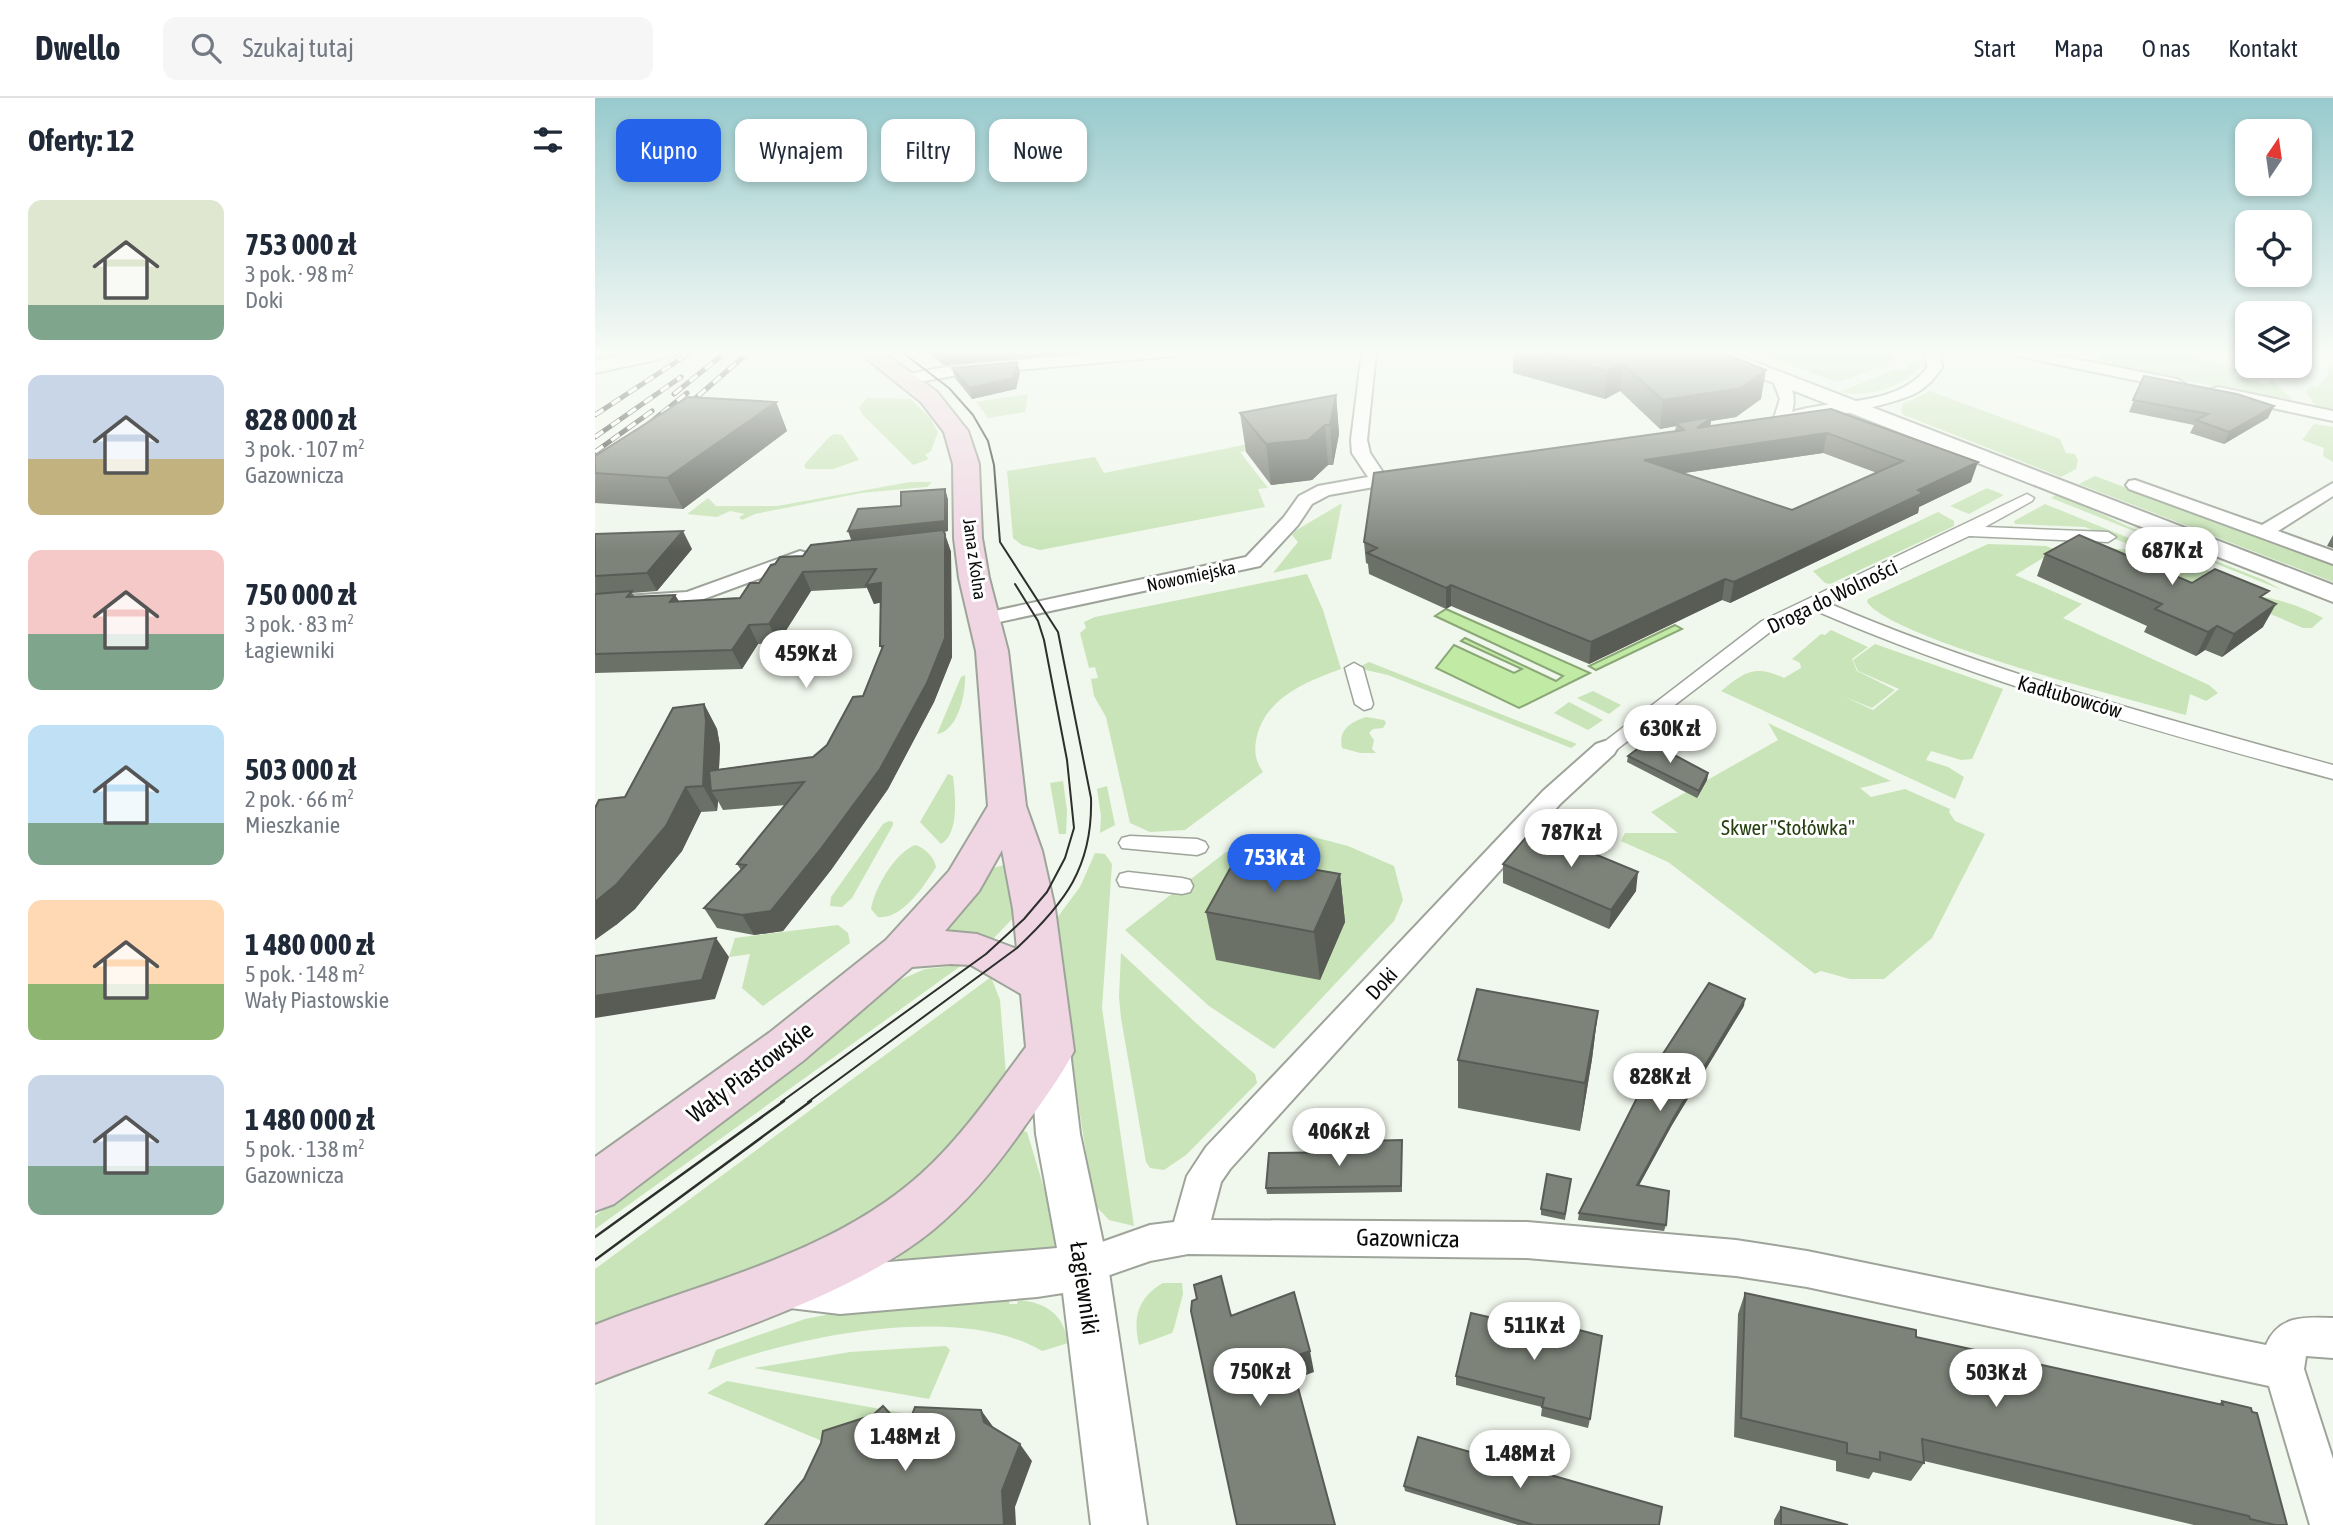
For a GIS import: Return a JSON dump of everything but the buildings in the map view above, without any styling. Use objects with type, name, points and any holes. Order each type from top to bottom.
[{"type":"main road","name":"Jana z Kolna","points":[[946,419],[956,431],[966,464],[958,540],[974,578],[992,651],[1007,806],[1022,851],[1034,909],[1041,984]]},
{"type":"main road","points":[[901,952],[964,881],[1007,806]]},
{"type":"main road","points":[[595,1354],[784,1283],[854,1251],[899,1224],[938,1192],[984,1143],[1050,1051],[1041,984],[986,954],[969,948],[950,947],[901,952]]},
{"type":"main road","name":"Wały Piastowskie","points":[[595,1187],[786,1047],[901,952]]},
{"type":"street","points":[[1361,419],[1359,440],[1361,453],[1379,480]]},
{"type":"street","points":[[1883,419],[2333,594]]},
{"type":"street","name":"Nowomiejska","points":[[985,619],[1253,562],[1291,521],[1305,500],[1324,490],[1430,472]]},
{"type":"street","points":[[2135,485],[2333,558]]},
{"type":"street","points":[[2264,532],[2333,488]]},
{"type":"street","name":"Droga do Wolności","points":[[1605,749],[1756,632],[1781,617],[1966,531],[2027,498]]},
{"type":"street","name":"Droga do Wolności","points":[[1966,531],[2108,537]]},
{"type":"street","points":[[595,604],[690,598],[811,554]]},
{"type":"street","name":"Kadłubowców","points":[[1814,603],[1916,647],[1997,674],[2333,772]]},
{"type":"street","points":[[1354,668],[1364,704]]},
{"type":"street","name":"Doki","points":[[1188,1237],[1205,1176],[1218,1158],[1552,797],[1605,749]]},
{"type":"street","points":[[1130,843],[1197,847]]},
{"type":"street","points":[[1128,880],[1182,886]]},
{"type":"street","name":"Łagiewniki","points":[[1050,1051],[1058,1134],[1084,1266],[1119,1525]]},
{"type":"street","name":"Gazownicza","points":[[1084,1266],[1150,1243],[1188,1237],[1527,1240],[1737,1258]]},
{"type":"street","points":[[1737,1258],[1807,1269],[2284,1369]]},
{"type":"street","points":[[784,1283],[840,1290],[1037,1274],[1084,1266]]},
{"type":"street","points":[[2332,1525],[2284,1369],[2286,1346],[2300,1336],[2333,1338]]},
{"type":"green space","points":[[867,419],[930,419],[938,432],[931,451],[925,455],[929,459],[913,465]]},
{"type":"green space","points":[[1913,419],[2005,419],[2060,439],[2066,453],[2075,454],[2078,460],[2076,469],[2061,477]]},
{"type":"green space","points":[[2314,424],[2333,427],[2333,462],[2323,456],[2324,448],[2302,440]]},
{"type":"green space","points":[[842,435],[859,460],[833,469],[806,469],[804,465],[830,436]]},
{"type":"green space","points":[[1268,440],[1272,445],[1240,452],[1268,488],[1258,489],[1265,507],[1040,550],[1022,545],[1013,538],[1007,471],[1095,457],[1104,473]]},
{"type":"green space","points":[[2095,476],[2333,565],[2333,582],[2079,484]]},
{"type":"green space","points":[[910,482],[932,482],[927,487],[861,493],[755,514],[742,520],[739,517],[745,514],[730,511],[717,517],[687,514],[708,498],[716,506],[777,506]]},
{"type":"green space","points":[[1987,488],[2004,495],[1969,514],[1950,506]]},
{"type":"green space","points":[[2058,494],[2132,528],[2264,580],[2282,590],[2051,498]]},
{"type":"green space","points":[[1342,503],[1331,559],[1273,573],[1298,542],[1292,535],[1295,531]]},
{"type":"green space","points":[[2045,504],[2210,571],[2185,589],[2071,547],[2143,550],[2085,527],[2015,524],[2014,521]]},
{"type":"green space","points":[[1938,512],[1954,521],[1954,526],[1830,584],[1825,583],[1813,571]]},
{"type":"green space","points":[[1988,544],[2046,546],[2056,550],[2015,575],[2082,604],[2063,618],[2209,685],[2218,693],[2206,701],[2190,694],[2186,715],[1965,650],[1886,617],[1867,602],[1868,599]]},
{"type":"green space","points":[[1307,574],[1323,610],[1341,669],[1300,686],[1276,703],[1260,726],[1256,741],[1256,757],[1263,772],[1185,830],[1150,832],[1130,823],[1106,717],[1094,696],[1091,679],[1098,678],[1095,667],[1089,668],[1080,633],[1086,628],[1084,622],[1095,617]]},
{"type":"green space","points":[[2214,590],[2270,598],[2323,618],[2312,628],[2303,628]]},
{"type":"green space","points":[[1831,630],[1868,647],[1852,659],[1857,671],[1895,690],[1872,708],[1845,697],[1873,710],[1899,689],[1858,671],[1853,660],[1875,644],[2003,689],[1972,759],[1961,760],[1931,751],[1926,760],[1948,767],[1964,777],[1955,799],[1721,691],[1750,672],[1765,671],[1784,678],[1801,668],[1800,663],[1792,659],[1821,634],[1825,635]]},
{"type":"green space","points":[[1369,662],[1577,744],[1571,748],[1388,675],[1357,668]]},
{"type":"green space","points":[[965,675],[962,701],[955,719],[944,731],[937,734],[961,677]]},
{"type":"green space","points":[[1593,691],[1621,705],[1609,714],[1577,698]]},
{"type":"green space","points":[[1569,702],[1603,720],[1588,730],[1554,713]]},
{"type":"green space","points":[[1366,717],[1384,720],[1386,723],[1383,728],[1373,729],[1369,733],[1374,740],[1372,749],[1376,753],[1360,753],[1342,748],[1342,736],[1347,727]]},
{"type":"green space","name":"Skwer \"Stołówka\"","points":[[1768,723],[1891,781],[1860,788],[1871,797],[1905,789],[1950,809],[1955,821],[1985,834],[1932,938],[1884,979],[1850,979],[1821,971],[1815,974],[1668,862],[1621,841],[1625,833],[1678,833],[1651,812],[1778,740]]},
{"type":"green space","points":[[948,774],[953,776],[955,813],[951,831],[941,844],[920,822]]},
{"type":"green space","points":[[1063,781],[1067,811],[1066,834],[1059,834],[1050,783]]},
{"type":"green space","points":[[1107,786],[1115,825],[1100,833],[1101,816],[1097,789]]},
{"type":"green space","points":[[893,822],[893,825],[852,898],[842,907],[830,906],[831,897],[883,824]]},
{"type":"green space","points":[[1302,834],[1348,846],[1394,866],[1403,900],[1394,921],[1274,1049],[1209,1006],[1125,930],[1226,852]]},
{"type":"green space","points":[[915,845],[929,853],[936,867],[919,892],[904,907],[896,913],[878,917],[871,909],[881,881],[900,855]]},
{"type":"green space","points":[[1095,853],[1105,854],[1112,864],[1102,1008],[1134,1226],[1109,1220],[1094,1204],[1069,1044],[1054,922],[1080,887]]},
{"type":"green space","points":[[1011,863],[1015,916],[993,939],[945,932],[986,870]]},
{"type":"green space","points":[[838,925],[848,933],[850,943],[763,1006],[742,988],[750,954],[729,957],[735,938]]},
{"type":"green space","points":[[1121,953],[1255,1074],[1257,1083],[1186,1155],[1164,1170],[1150,1168],[1146,1162],[1121,1018]]},
{"type":"green space","points":[[962,965],[595,1229],[595,1216],[805,1062],[895,982],[925,969]]},
{"type":"green space","points":[[991,977],[1000,1000],[1006,1074],[969,1132],[863,1226],[636,1310],[595,1330],[595,1269]]},
{"type":"green space","points":[[1020,1130],[1027,1132],[1060,1241],[1053,1249],[898,1262],[896,1255]]},
{"type":"green space","points":[[1163,1283],[1182,1283],[1183,1294],[1174,1328],[1172,1333],[1139,1345],[1137,1318],[1142,1302]]},
{"type":"green space","points":[[973,1300],[1010,1300],[1009,1304],[1017,1304],[1018,1300],[1037,1303],[1058,1317],[1068,1343],[1042,1351],[1008,1336],[967,1329],[876,1329],[785,1346],[708,1370],[716,1350],[805,1319],[835,1313]]},
{"type":"green space","points":[[946,1346],[950,1350],[929,1399],[754,1368],[850,1352]]},
{"type":"green space","points":[[727,1381],[902,1413],[897,1424],[839,1448],[707,1393]]},
{"type":"shaded area","points":[[1446,609],[1590,673],[1519,708],[1436,668],[1454,645],[1514,673],[1522,669],[1461,641],[1465,638],[1556,681],[1563,676],[1435,616]]},
{"type":"shaded area","points":[[1675,625],[1682,629],[1596,670],[1589,666]]},
{"type":"tram line","points":[[808,1102],[1017,948],[1062,899],[1073,882],[1087,844],[1091,798],[1058,632],[1000,542],[994,465],[988,441],[975,419]]},
{"type":"tram line","points":[[781,1102],[986,954],[1024,919],[1047,892],[1065,858],[1074,828],[1067,760],[1044,640],[1038,621],[1015,584]]},
{"type":"tram line","points":[[595,1237],[784,1101]]},
{"type":"tram line","points":[[595,1260],[811,1101]]},
{"type":"railway","points":[[595,437],[621,419]]},
{"type":"railway","points":[[595,452],[641,419]]},
{"type":"railway","points":[[646,426],[655,419]]}]
